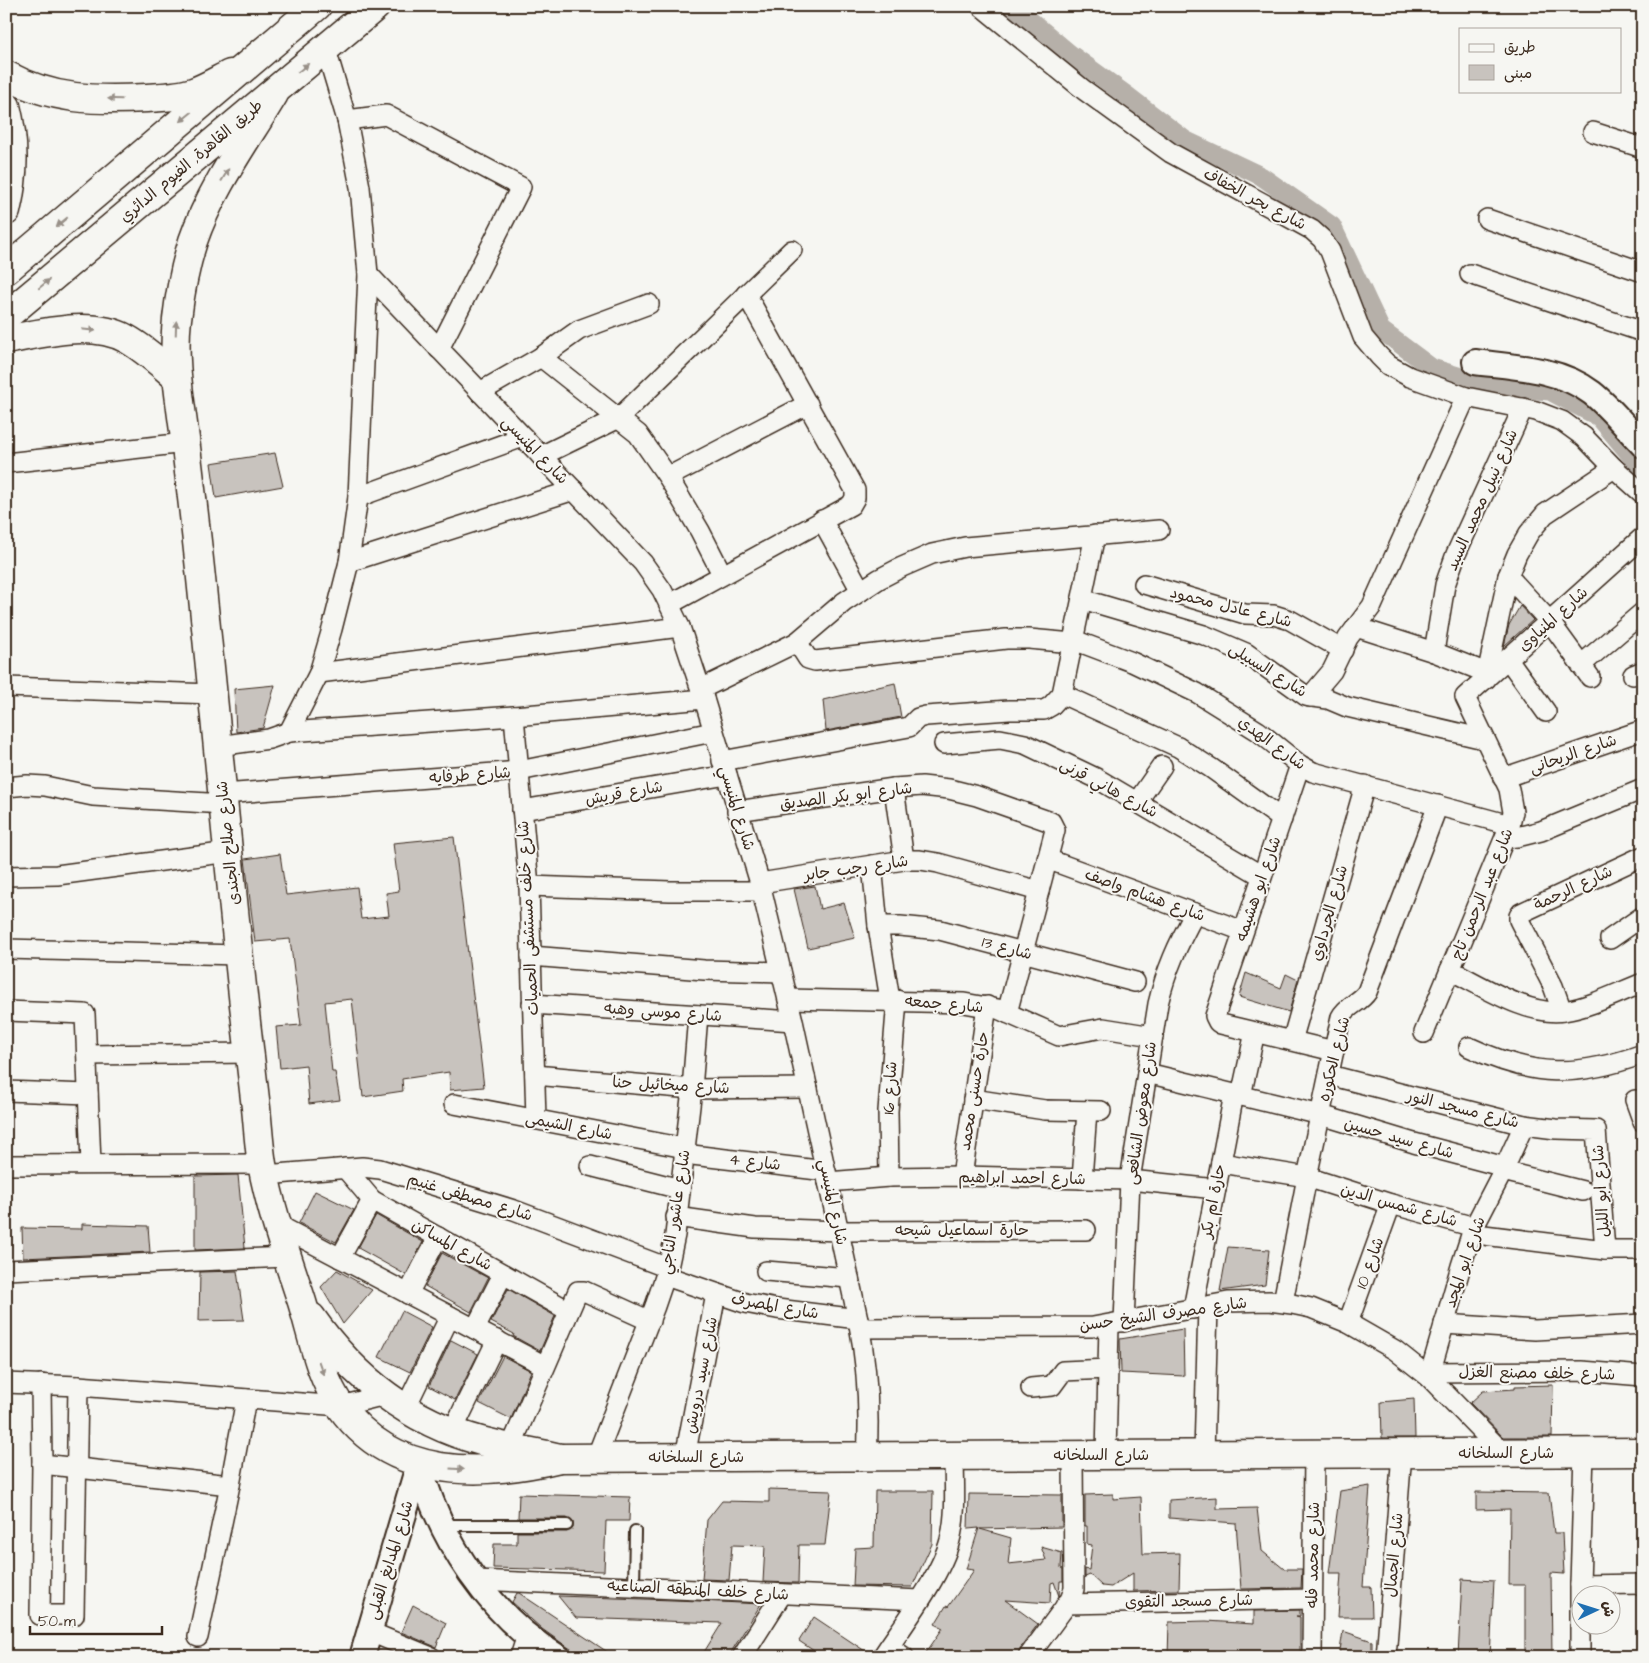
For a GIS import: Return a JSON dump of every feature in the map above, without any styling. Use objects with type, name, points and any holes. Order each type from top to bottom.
[{"type":"main road","points":[[6,270],[317,6]]},
{"type":"main road","name":"طريق القاهرة, الفيوم الدائري","points":[[6,316],[326,50],[376,6]]},
{"type":"main road","points":[[6,75],[40,91],[68,97],[118,100],[158,98],[192,93],[245,67]]},
{"type":"main road","name":"شارع صلاح الجندى","points":[[276,90],[210,200],[193,240],[182,281],[176,324],[176,377],[186,443],[239,955],[264,1169],[276,1224],[302,1305],[312,1344],[324,1376],[341,1406],[359,1428],[381,1445],[402,1457],[419,1463],[460,1469],[506,1458]]},
{"type":"main road","points":[[6,106],[11,126],[14,155],[12,189],[6,211]]},
{"type":"main road","points":[[6,340],[52,331],[77,329],[102,331],[126,338],[148,353],[176,377]]},
{"type":"main road","name":"شارع صلاح الجندى","points":[[302,1305],[342,1357],[363,1377],[395,1402],[452,1432],[481,1442],[506,1458],[531,1465],[560,1458]]},
{"type":"main road","name":"شارع السلخانه","points":[[560,1458],[1643,1452]]},
{"type":"street","name":"شارع بحر الخفاف","points":[[981,6],[1084,90],[1171,153],[1312,230],[1322,239],[1330,251],[1363,337],[1374,352],[1388,365],[1399,372],[1466,397],[1549,415],[1574,428],[1643,494]]},
{"type":"street","points":[[288,732],[319,673],[349,562],[358,497],[368,274],[360,187],[347,120],[326,50]]},
{"type":"street","points":[[347,120],[386,115],[521,187],[439,349]]},
{"type":"street","points":[[1593,132],[1643,148]]},
{"type":"street","points":[[1487,219],[1643,272]]},
{"type":"street","points":[[541,456],[619,418],[792,250]]},
{"type":"street","name":"شارع المنيسي","points":[[368,274],[643,563],[670,604],[680,627],[761,887],[793,1021],[866,1361],[869,1394],[867,1456]]},
{"type":"street","points":[[1470,274],[1643,332]]},
{"type":"street","points":[[670,604],[851,504],[855,498],[854,490],[746,294]]},
{"type":"street","points":[[480,392],[541,356],[579,330],[650,304]]},
{"type":"street","points":[[541,356],[638,434],[668,477],[700,531],[722,574]]},
{"type":"street","points":[[1475,362],[1537,370],[1566,378],[1592,394],[1643,445]]},
{"type":"street","points":[[1310,697],[1332,671],[1348,638],[1372,606],[1466,397]]},
{"type":"street","points":[[668,477],[808,404]]},
{"type":"street","name":"شارع نبيل محمد السيد","points":[[1434,652],[1445,585],[1456,554],[1522,408]]},
{"type":"street","points":[[358,497],[523,437]]},
{"type":"street","points":[[6,463],[186,443]]},
{"type":"street","points":[[1356,627],[1434,652],[1486,676],[1508,576],[1517,554],[1529,533],[1545,514],[1614,468]]},
{"type":"street","points":[[349,562],[574,490]]},
{"type":"street","points":[[822,520],[861,590]]},
{"type":"street","points":[[218,746],[269,739],[288,732],[514,716],[702,694],[797,642],[844,602],[879,579],[932,554],[965,547],[1159,530]]},
{"type":"street","points":[[1095,535],[1062,694],[1178,747],[1282,819]]},
{"type":"street","name":"شارع المنياوى","points":[[1464,700],[1486,676],[1550,622],[1643,537]]},
{"type":"street","points":[[1508,576],[1550,622],[1585,671],[1643,612]]},
{"type":"street","name":"شارع عادل محمود","points":[[1144,584],[1245,614],[1274,615],[1290,620],[1343,650]]},
{"type":"street","name":"شارع السبيلى","points":[[1082,599],[1204,635],[1226,644],[1253,658],[1301,693],[1310,697],[1328,699],[1347,707],[1484,739]]},
{"type":"street","points":[[319,673],[680,627]]},
{"type":"street","name":"شارع الهدي","points":[[797,642],[808,659],[815,661],[1006,639],[1074,642],[1132,662],[1197,694],[1258,731],[1300,765],[1313,772],[1438,805],[1517,837],[1541,831],[1643,789]]},
{"type":"street","points":[[1508,659],[1546,712]]},
{"type":"street","points":[[6,686],[213,694]]},
{"type":"street","name":"شارع قريش","points":[[522,810],[909,727],[918,718],[926,716],[1009,710],[1044,710],[1052,706],[1062,694]]},
{"type":"street","name":"شارع عبد الرحمن تاج","points":[[1424,1033],[1508,832],[1513,812],[1509,788],[1464,700]]},
{"type":"street","name":"شارع خلف مستشفى الحميات","points":[[514,716],[529,886],[536,1119]]},
{"type":"street","name":"شارع الريحانى","points":[[1504,778],[1643,730]]},
{"type":"street","name":"شارع طرفايه","points":[[6,787],[45,786],[93,796],[224,799],[519,771],[714,732]]},
{"type":"street","name":"شارع هاني قرنى","points":[[944,744],[988,740],[1013,741],[1025,744],[1096,778],[1262,876]]},
{"type":"street","name":"شارع ابو هشيمه","points":[[1255,1032],[1221,1024],[1216,1020],[1215,1012],[1300,765]]},
{"type":"street","points":[[1138,802],[1162,766]]},
{"type":"street","name":"شارع ابو بكر الصديق","points":[[738,811],[894,788],[922,786],[950,789],[977,796],[1049,820],[1053,824],[1054,830],[1007,1013]]},
{"type":"street","name":"شارع الجرداوي","points":[[1292,1041],[1365,786]]},
{"type":"street","points":[[894,788],[904,860]]},
{"type":"street","name":"شارع الحكوره","points":[[1283,1302],[1307,1177],[1342,1014],[1367,992],[1438,805]]},
{"type":"street","points":[[6,876],[57,875],[229,852]]},
{"type":"street","name":"شارع الرحمة","points":[[1562,1011],[1553,986],[1519,920],[1521,912],[1643,856]]},
{"type":"street","name":"شارع هشام واصف","points":[[1047,859],[1243,931]]},
{"type":"street","name":"شارع رجب جابر","points":[[529,886],[670,892],[761,887],[872,865],[904,860],[920,860],[938,863],[1039,891]]},
{"type":"street","name":"شارع 16","points":[[872,865],[878,926],[893,1000],[888,1111],[889,1177]]},
{"type":"street","name":"شارع معوض الشافعى","points":[[1106,1455],[1108,1369],[1117,1323],[1130,1180],[1153,1036],[1163,979],[1177,945],[1194,913]]},
{"type":"street","points":[[1610,939],[1643,916]]},
{"type":"street","name":"شارع 13","points":[[878,926],[940,930],[1135,982]]},
{"type":"street","points":[[6,950],[239,955]]},
{"type":"street","points":[[531,956],[704,970],[781,972]]},
{"type":"street","points":[[1450,970],[1533,1009],[1547,1012],[1576,1008],[1643,983]]},
{"type":"street","name":"شارع جمعه","points":[[788,999],[964,1003],[987,1006],[1007,1013],[1050,1034],[1059,1036],[1103,1028],[1153,1036]]},
{"type":"street","name":"شارع موسى وهبه","points":[[532,1004],[793,1021]]},
{"type":"street","name":"حارة حسنى محمد","points":[[962,1176],[987,1006]]},
{"type":"street","points":[[6,1011],[85,1014],[91,1164]]},
{"type":"street","name":"شارع عاشور الناجي","points":[[596,1458],[650,1321],[667,1272],[685,1151],[698,1015]]},
{"type":"street","points":[[1255,1032],[1334,1051]]},
{"type":"street","name":"حارة ام بكر","points":[[1204,1454],[1200,1307],[1221,1163],[1255,1032]]},
{"type":"street","points":[[1469,1047],[1496,1060],[1525,1068],[1554,1071],[1584,1070],[1613,1065],[1643,1054]]},
{"type":"street","points":[[87,1054],[250,1053]]},
{"type":"street","name":"شارع سيد حسين","points":[[1147,1073],[1321,1115],[1583,1191]]},
{"type":"street","name":"شارع ميخائيل حنا","points":[[535,1075],[692,1089],[808,1088]]},
{"type":"street","name":"شارع مسجد النور","points":[[1329,1075],[1524,1125],[1556,1129],[1594,1130],[1597,1132]]},
{"type":"street","points":[[6,1091],[88,1094]]},
{"type":"street","points":[[973,1099],[1045,1110],[1094,1111],[1082,1179]]},
{"type":"street","points":[[1635,1100],[1643,1122]]},
{"type":"street","name":"شارع الشيمى","points":[[454,1104],[536,1119],[685,1151]]},
{"type":"street","name":"شارع ابو المجد","points":[[1430,1374],[1473,1229],[1524,1125]]},
{"type":"street","name":"شارع ابو الليل","points":[[1597,1132],[1605,1250]]},
{"type":"street","name":"شارع 4","points":[[685,1151],[827,1176]]},
{"type":"street","name":"شارع شمس الدين","points":[[1221,1163],[1307,1177],[1391,1204],[1467,1225],[1484,1235],[1605,1250],[1638,1250]]},
{"type":"street","name":"شارع مصطفى غنيم","points":[[6,1165],[91,1164],[264,1169],[362,1167],[380,1169],[514,1210],[667,1272]]},
{"type":"street","points":[[590,1166],[680,1189]]},
{"type":"street","name":"شارع المساكن","points":[[345,1168],[372,1200],[569,1311]]},
{"type":"street","name":"شارع احمد ابراهيم","points":[[827,1176],[962,1176],[1130,1180],[1216,1189]]},
{"type":"street","points":[[340,1258],[372,1200]]},
{"type":"street","name":"شارع 10","points":[[1348,1323],[1391,1204]]},
{"type":"street","name":"حارة اسماعيل شيحه","points":[[676,1218],[755,1228],[1086,1230]]},
{"type":"street","points":[[276,1224],[545,1366]]},
{"type":"street","points":[[408,1294],[438,1238]]},
{"type":"street","points":[[6,1270],[286,1257]]},
{"type":"street","points":[[766,1271],[849,1278]]},
{"type":"street","name":"شارع المصرف","points":[[667,1272],[716,1294],[745,1303],[859,1324]]},
{"type":"street","points":[[475,1329],[503,1274]]},
{"type":"street","points":[[506,1458],[576,1293],[582,1290],[650,1321]]},
{"type":"street","name":"شارع سيد درويش","points":[[685,1457],[716,1294]]},
{"type":"street","name":"شارع مصرف الشيخ حسن","points":[[859,1324],[1076,1328],[1117,1323],[1200,1307],[1248,1301],[1283,1302],[1312,1308],[1348,1323],[1395,1350],[1430,1374],[1503,1453]]},
{"type":"street","points":[[6,1383],[78,1386],[341,1406],[395,1402],[450,1316]]},
{"type":"street","points":[[1444,1324],[1535,1330],[1643,1324]]},
{"type":"street","points":[[452,1432],[497,1340]]},
{"type":"street","points":[[1031,1388],[1052,1386],[1063,1371],[1108,1369]]},
{"type":"street","name":"شارع خلف مصنع الغزل","points":[[1430,1374],[1582,1371],[1643,1376]]},
{"type":"street","points":[[41,1384],[40,1615],[74,1615],[78,1386]]},
{"type":"street","points":[[198,1637],[230,1486],[246,1399]]},
{"type":"street","points":[[1580,1657],[1584,1452]]},
{"type":"street","name":"شارع الجمال","points":[[1386,1657],[1402,1453]]},
{"type":"street","name":"شارع محمد فله","points":[[1312,1657],[1314,1454]]},
{"type":"street","points":[[1028,1657],[1066,1604],[1074,1589],[1073,1455]]},
{"type":"street","points":[[892,1653],[940,1567],[950,1541],[953,1516],[954,1456]]},
{"type":"street","points":[[419,1463],[424,1484],[441,1525],[455,1550],[476,1580],[524,1646],[558,1657]]},
{"type":"street","name":"شارع المدابغ القبلى","points":[[362,1657],[368,1631],[419,1463]]},
{"type":"street","points":[[42,1464],[230,1486]]},
{"type":"street","name":"شارع خلف المنطقه الصناعيه","points":[[476,1580],[920,1600]]},
{"type":"street","points":[[1580,1585],[1643,1584]]},
{"type":"street","points":[[742,1657],[782,1594]]},
{"type":"street","name":"شارع مسجد التقوى","points":[[1066,1604],[1312,1598]]},
{"type":"street","points":[[368,1631],[431,1657]]},
{"type":"lane","points":[[441,1525],[567,1525]]},
{"type":"lane","points":[[634,1531],[634,1587]]},
{"type":"building","points":[[275,453],[283,486],[216,498],[211,463]]},
{"type":"building","points":[[1520,606],[1533,620],[1504,646],[1509,625]]},
{"type":"building","points":[[895,683],[901,717],[826,731],[823,700]]},
{"type":"building","points":[[275,685],[263,728],[236,732],[234,689]]},
{"type":"building","points":[[454,837],[484,1087],[450,1090],[449,1072],[402,1079],[403,1091],[363,1097],[352,999],[325,1002],[332,1072],[335,1072],[340,1100],[309,1104],[306,1065],[280,1068],[276,1027],[301,1025],[290,939],[255,942],[245,859],[280,854],[286,895],[357,887],[361,919],[389,916],[386,893],[399,891],[393,843]]},
{"type":"building","points":[[815,886],[820,909],[844,903],[855,938],[808,948],[794,889]]},
{"type":"building","points":[[1246,973],[1281,988],[1286,974],[1298,980],[1289,1012],[1239,997]]},
{"type":"building","points":[[238,1175],[245,1248],[195,1250],[195,1176]]},
{"type":"building","points":[[315,1191],[354,1210],[336,1242],[299,1223]]},
{"type":"building","points":[[376,1215],[423,1242],[406,1275],[358,1248]]},
{"type":"building","points":[[82,1224],[148,1226],[150,1252],[23,1258],[22,1228],[82,1229]]},
{"type":"building","points":[[1228,1247],[1269,1250],[1265,1285],[1220,1291]]},
{"type":"building","points":[[442,1253],[488,1278],[471,1312],[425,1286]]},
{"type":"building","points":[[337,1270],[372,1290],[343,1324],[321,1287]]},
{"type":"building","points":[[237,1271],[244,1320],[199,1321],[200,1272]]},
{"type":"building","points":[[508,1289],[555,1316],[540,1351],[491,1322]]},
{"type":"building","points":[[402,1311],[432,1327],[410,1372],[379,1357]]},
{"type":"building","points":[[1183,1329],[1184,1376],[1121,1373],[1120,1339]]},
{"type":"building","points":[[451,1340],[478,1354],[455,1400],[429,1386]]},
{"type":"building","points":[[503,1356],[531,1371],[511,1419],[479,1403]]},
{"type":"building","points":[[1553,1385],[1552,1437],[1503,1437],[1470,1403],[1483,1391],[1515,1389],[1515,1386]]},
{"type":"building","points":[[1414,1399],[1415,1438],[1382,1438],[1381,1402]]},
{"type":"building","points":[[1370,1486],[1363,1587],[1371,1587],[1372,1617],[1338,1617],[1341,1573],[1329,1573],[1340,1491]]},
{"type":"building","points":[[769,1489],[831,1491],[825,1545],[799,1545],[798,1583],[763,1582],[765,1546],[732,1545],[729,1580],[702,1579],[707,1520],[722,1501],[769,1502]]},
{"type":"building","points":[[875,1491],[933,1491],[932,1544],[912,1587],[853,1586],[855,1548],[874,1547]]},
{"type":"building","points":[[1476,1492],[1549,1493],[1554,1533],[1562,1533],[1564,1574],[1551,1573],[1552,1657],[1525,1657],[1525,1585],[1509,1585],[1510,1509],[1476,1510]]},
{"type":"building","points":[[519,1494],[630,1497],[629,1521],[606,1521],[604,1571],[493,1568],[494,1544],[517,1544],[517,1532],[567,1532],[573,1528],[573,1522],[567,1518],[518,1518]]},
{"type":"building","points":[[969,1494],[1062,1495],[1062,1527],[980,1529],[1011,1538],[1008,1564],[1046,1560],[1041,1547],[1062,1553],[1061,1568],[1063,1569],[1063,1581],[1060,1581],[1059,1596],[1054,1582],[1051,1583],[1050,1603],[1005,1600],[1038,1624],[1019,1650],[1017,1657],[923,1657],[943,1628],[935,1624],[946,1606],[948,1607],[974,1570],[966,1569],[979,1528],[968,1529]]},
{"type":"building","points":[[1113,1494],[1113,1499],[1141,1497],[1143,1554],[1180,1553],[1179,1590],[1133,1591],[1133,1573],[1111,1587],[1102,1586],[1090,1575],[1085,1577],[1085,1569],[1089,1570],[1092,1545],[1087,1544],[1085,1495]]},
{"type":"building","points":[[1217,1497],[1217,1509],[1257,1508],[1262,1551],[1284,1569],[1302,1569],[1301,1588],[1241,1589],[1236,1523],[1169,1518],[1169,1500]]},
{"type":"building","points":[[1462,1579],[1494,1581],[1490,1657],[1458,1657]]},
{"type":"building","points":[[517,1593],[615,1657],[584,1657],[566,1646],[542,1629],[512,1602]]},
{"type":"building","points":[[558,1596],[761,1604],[728,1657],[701,1657],[722,1623],[576,1618]]},
{"type":"building","points":[[413,1605],[446,1623],[436,1647],[401,1632]]},
{"type":"building","points":[[1300,1610],[1300,1616],[1296,1616],[1300,1617],[1300,1657],[1168,1657],[1169,1622],[1206,1621],[1254,1624],[1254,1611]]},
{"type":"building","points":[[814,1617],[871,1655],[871,1657],[823,1657],[799,1641]]},
{"type":"building","points":[[1343,1631],[1372,1641],[1372,1657],[1339,1657]]},
{"type":"waterway","points":[[1013,6],[1070,54],[1185,140],[1261,176],[1332,226],[1381,330],[1432,368],[1494,387],[1550,391],[1599,417],[1643,470]]}]
